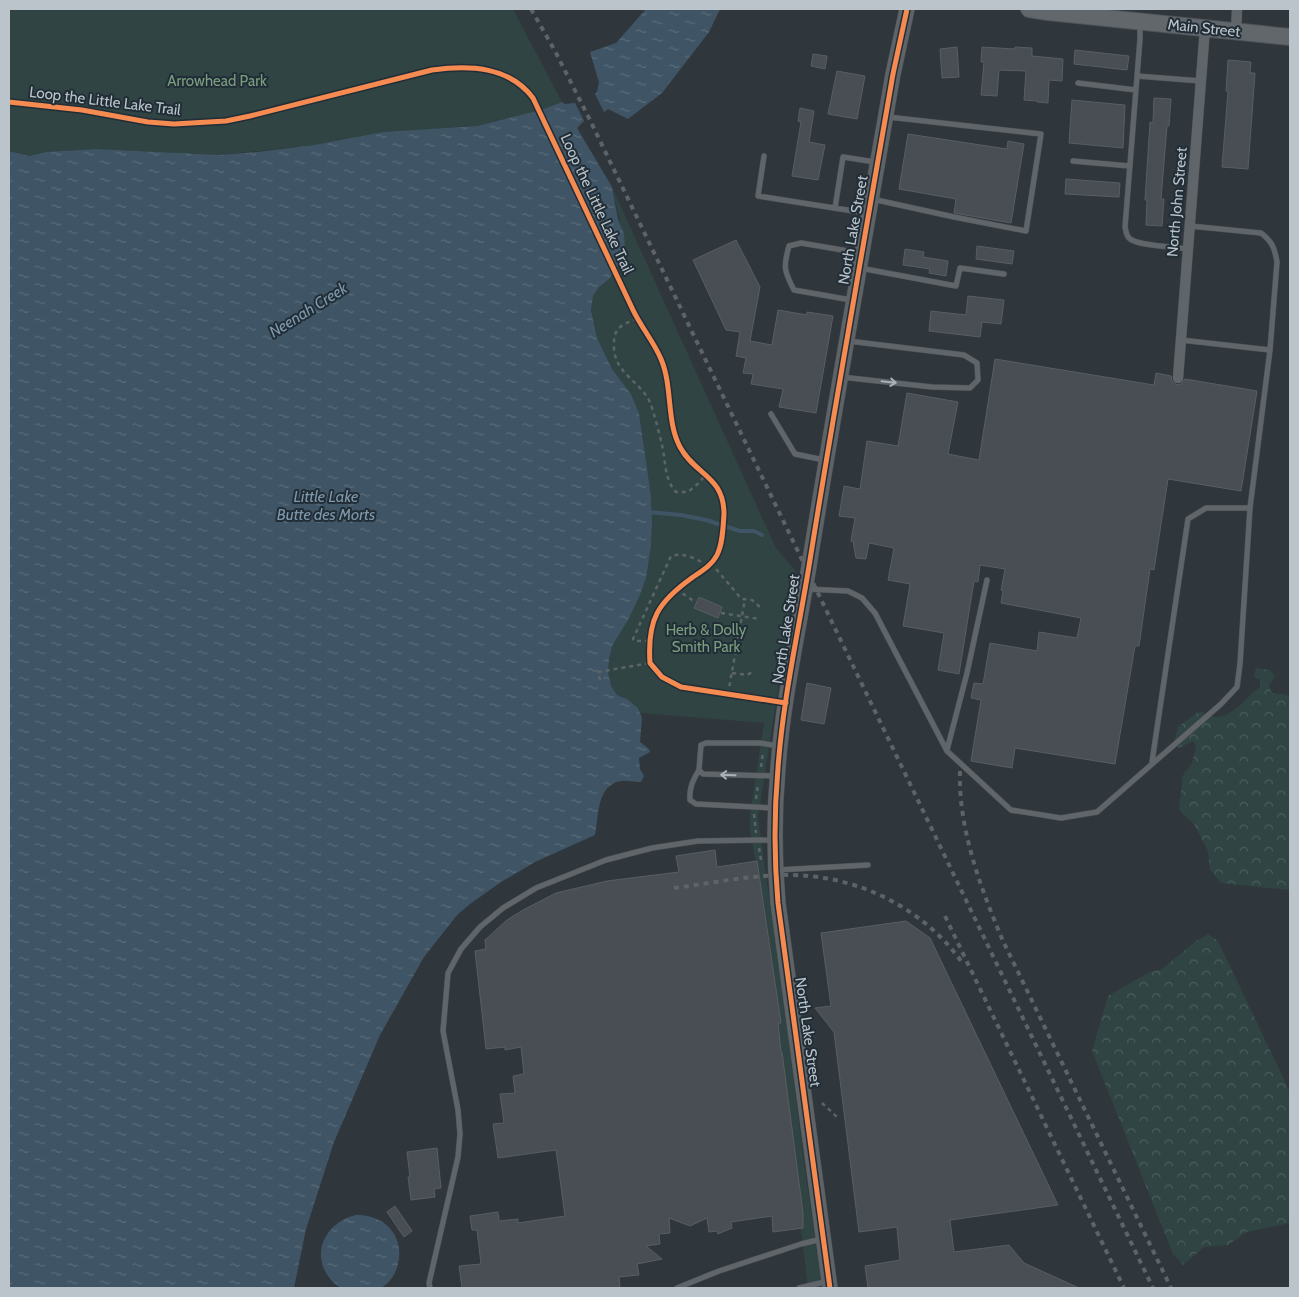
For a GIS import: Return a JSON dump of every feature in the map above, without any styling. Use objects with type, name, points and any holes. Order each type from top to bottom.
[{"type":"main road","name":"North Lake Street","points":[[830,1285],[780,918],[775,870],[775,808],[780,746],[826,460],[906,9]]},
{"type":"main road","name":"Main Street","points":[[1029,9],[1290,37]]},
{"type":"street","points":[[1236,31],[1237,9]]},
{"type":"street","name":"North John Street","points":[[1178,378],[1205,28]]},
{"type":"lane","points":[[1140,21],[1125,227],[1130,239],[1139,243],[1188,249]]},
{"type":"lane","points":[[1137,76],[1201,81]]},
{"type":"lane","points":[[1078,83],[1136,90]]},
{"type":"lane","points":[[764,156],[758,196],[835,208],[870,206],[954,217],[1026,231],[1040,134],[886,117]]},
{"type":"lane","points":[[835,208],[843,157],[878,162]]},
{"type":"lane","points":[[1073,161],[1130,166]]},
{"type":"lane","points":[[805,589],[848,591],[862,598],[875,613],[947,751],[1011,810],[1061,818],[1097,812],[1152,762],[1221,704],[1237,687],[1240,664],[1250,508],[1270,350],[1277,262],[1274,248],[1269,239],[1261,233],[1190,226]]},
{"type":"lane","points":[[854,300],[794,290],[785,271],[786,256],[789,246],[802,243],[862,253]]},
{"type":"lane","points":[[859,268],[956,286],[960,268],[1004,274]]},
{"type":"lane","points":[[1181,340],[1270,350]]},
{"type":"lane","points":[[841,377],[970,388],[978,380],[977,363],[964,355],[847,341]]},
{"type":"lane","points":[[771,414],[795,454],[826,460]]},
{"type":"lane","points":[[1152,762],[1188,519],[1206,508],[1250,508]]},
{"type":"lane","points":[[947,751],[967,673],[987,580]]},
{"type":"lane","points":[[775,808],[696,804],[690,800],[689,792],[699,770],[702,745],[706,743],[760,743],[780,746]]},
{"type":"lane","points":[[699,770],[703,774],[777,776]]},
{"type":"lane","points":[[430,1288],[429,1283],[458,1157],[460,1134],[458,1110],[443,1031],[448,973],[461,949],[480,927],[503,908],[536,888],[606,860],[652,848],[698,841],[774,840]]},
{"type":"lane","points":[[775,870],[868,865]]},
{"type":"lane","points":[[677,1288],[719,1271],[801,1244],[823,1239]]},
{"type":"lane","points":[[800,1288],[830,1285]]},
{"type":"path","points":[[633,310],[642,327]]},
{"type":"path","points":[[637,319],[622,325],[616,331],[614,350],[624,374],[643,390],[650,403],[662,446],[665,470],[672,488],[676,492],[688,492],[707,476],[700,471]]},
{"type":"path","points":[[650,648],[650,638],[633,640],[671,556],[683,555],[711,563],[742,599],[752,600],[761,608]]},
{"type":"path","points":[[700,572],[711,563]]},
{"type":"path","points":[[684,583],[675,590],[695,602]]},
{"type":"path","points":[[728,694],[745,599]]},
{"type":"path","points":[[721,613],[760,619]]},
{"type":"path","points":[[650,654],[650,662],[654,669]]},
{"type":"path","points":[[600,680],[598,672],[650,662]]},
{"type":"path","points":[[732,673],[747,675],[752,672]]},
{"type":"path","points":[[718,692],[736,695]]},
{"type":"path","points":[[822,1103],[836,1117],[840,1117]]},
{"type":"green space","points":[[9,9],[513,9],[562,102],[547,108],[625,248],[612,187],[776,548],[795,570],[792,602],[758,817],[822,1288],[808,1288],[756,864],[750,831],[750,815],[764,723],[640,713],[638,708],[627,699],[617,695],[611,686],[608,672],[612,646],[628,620],[651,545],[651,496],[639,413],[631,394],[612,369],[597,338],[591,310],[593,296],[599,287],[527,114],[477,126],[383,132],[314,145],[220,155],[96,149],[46,152],[29,156],[9,151]]},
{"type":"green space","points":[[1256,668],[1270,670],[1275,676],[1269,686],[1272,693],[1284,694],[1290,697],[1290,890],[1221,883],[1210,870],[1208,851],[1194,824],[1179,810],[1183,775],[1192,763],[1196,746],[1193,741],[1179,748],[1174,742],[1178,727],[1200,711],[1214,717],[1233,711],[1260,687],[1260,679],[1254,677]]},
{"type":"green space","points":[[1208,934],[1218,941],[1290,1092],[1290,1223],[1247,1232],[1228,1245],[1204,1247],[1183,1265],[1173,1254],[1092,1051],[1108,996],[1148,973],[1162,969],[1196,941]]},
{"type":"water","points":[[646,9],[720,9],[709,32],[662,93],[628,119],[608,109],[604,112],[595,94],[599,82],[590,52],[616,43]]},
{"type":"water","name":"Little Lake Butte des Morts","points":[[562,102],[565,104],[575,103],[584,121],[577,128],[612,187],[618,219],[624,234],[625,248],[618,266],[593,296],[591,310],[597,338],[612,369],[631,394],[639,413],[651,496],[651,545],[646,578],[628,620],[612,646],[608,672],[611,686],[617,695],[627,699],[638,708],[642,718],[640,742],[650,752],[639,758],[640,769],[644,776],[641,782],[621,781],[607,789],[600,803],[595,835],[535,862],[501,882],[470,904],[457,915],[424,957],[380,1035],[334,1142],[306,1229],[294,1288],[9,1288],[9,151],[29,156],[46,152],[96,149],[220,155],[257,152],[314,145],[383,132],[477,126],[541,110]]},
{"type":"water","points":[[356,1215],[375,1218],[383,1223],[395,1236],[398,1244],[399,1254],[396,1271],[392,1278],[380,1288],[361,1290],[341,1288],[333,1282],[322,1262],[321,1251],[329,1232],[345,1219]]},
{"type":"building","points":[[957,47],[959,77],[942,78],[940,49]]},
{"type":"building","points":[[982,47],[1032,48],[1032,56],[1063,59],[1062,81],[1049,80],[1048,103],[1024,100],[1026,71],[999,70],[997,96],[981,95],[984,62],[981,62]]},
{"type":"building","points":[[1075,50],[1129,56],[1127,70],[1074,64]]},
{"type":"building","points":[[813,54],[827,56],[825,69],[811,66]]},
{"type":"building","points":[[1228,60],[1251,62],[1250,73],[1255,73],[1248,169],[1222,167],[1228,91],[1226,91]]},
{"type":"building","points":[[837,71],[865,76],[857,119],[828,114]]},
{"type":"building","points":[[1154,98],[1171,99],[1161,199],[1164,199],[1162,226],[1146,225],[1147,200],[1145,200],[1150,122],[1153,123]]},
{"type":"building","points":[[1072,100],[1125,105],[1123,148],[1069,143]]},
{"type":"building","points":[[800,108],[814,111],[809,142],[825,145],[818,180],[792,176],[801,122],[798,121]]},
{"type":"building","points":[[908,134],[1007,149],[1008,141],[1024,144],[1011,223],[954,213],[956,199],[899,189]]},
{"type":"building","points":[[1066,179],[1120,183],[1119,197],[1065,194]]},
{"type":"building","points":[[736,240],[760,287],[750,341],[772,345],[778,310],[807,315],[807,312],[833,316],[816,413],[779,407],[783,389],[751,384],[753,374],[743,373],[746,358],[736,356],[740,332],[726,330],[693,260]]},
{"type":"building","points":[[977,246],[1014,251],[1012,264],[976,259]]},
{"type":"building","points":[[905,249],[924,252],[923,257],[948,261],[946,276],[929,273],[930,269],[903,265]]},
{"type":"building","points":[[968,296],[1004,300],[1001,324],[982,322],[980,337],[929,331],[931,311],[966,315]]},
{"type":"building","points":[[995,359],[1154,385],[1156,373],[1171,376],[1172,381],[1177,385],[1181,384],[1185,379],[1257,391],[1241,491],[1168,479],[1154,570],[1150,569],[1139,646],[1135,646],[1115,764],[1015,748],[1012,768],[971,761],[981,700],[971,698],[974,683],[983,684],[990,643],[1037,651],[1039,632],[1077,638],[1081,618],[1001,603],[1003,591],[1001,590],[1005,569],[980,565],[978,582],[974,581],[959,674],[938,670],[944,633],[903,626],[910,584],[888,580],[894,548],[869,543],[866,559],[856,558],[853,541],[851,541],[855,518],[839,516],[844,486],[860,489],[867,441],[898,446],[907,393],[958,402],[948,454],[979,460]]},
{"type":"building","points":[[699,597],[722,607],[718,618],[694,608]]},
{"type":"building","points":[[807,683],[831,688],[824,724],[801,720]]},
{"type":"building","points":[[715,850],[717,867],[757,861],[781,1023],[778,1023],[781,1052],[803,1213],[803,1228],[773,1232],[772,1216],[731,1222],[732,1228],[718,1234],[717,1231],[709,1232],[707,1218],[690,1226],[669,1218],[670,1233],[659,1234],[660,1244],[646,1246],[662,1259],[637,1264],[639,1275],[619,1277],[620,1288],[462,1288],[459,1266],[481,1264],[477,1230],[472,1230],[470,1216],[498,1212],[499,1221],[518,1219],[518,1223],[565,1216],[556,1150],[498,1158],[493,1124],[504,1123],[500,1094],[515,1093],[513,1076],[524,1074],[521,1047],[505,1050],[505,1047],[486,1049],[475,951],[486,949],[485,940],[507,920],[556,893],[607,881],[679,872],[676,856]]},
{"type":"building","points":[[906,921],[930,938],[1058,1205],[950,1220],[954,1252],[1009,1245],[1024,1263],[1079,1288],[868,1288],[865,1266],[900,1260],[897,1227],[859,1232],[834,1032],[815,1008],[831,1006],[821,933]]},
{"type":"building","points":[[437,1148],[441,1188],[434,1189],[435,1197],[411,1200],[407,1152]]},
{"type":"building","points":[[395,1206],[412,1231],[404,1237],[387,1212]]},
{"type":"waterway","points":[[648,512],[681,515],[706,520],[740,531],[754,531],[762,535]]},
{"type":"railway","points":[[531,9],[590,120],[1153,1288]]},
{"type":"railway","points":[[960,771],[960,793],[972,858],[1003,941],[1171,1288]]},
{"type":"railway","points":[[674,888],[775,875],[814,876],[839,881],[863,888],[907,910],[927,925],[961,961]]},
{"type":"railway","points":[[945,916],[1124,1288]]},
{"type":"cycle path","points":[[830,1288],[778,903],[775,852],[777,785],[780,742],[792,664],[893,74],[907,9]]},
{"type":"cycle path","name":"Loop the Little Lake Trail","points":[[9,102],[82,110],[148,122],[174,124],[226,121],[446,68],[487,70],[512,79],[523,87],[533,98],[633,310],[661,359],[667,381],[673,426],[680,447],[693,464],[714,483],[723,501],[722,535],[717,555],[706,568],[671,595],[657,613],[651,635],[650,663],[662,677],[681,687],[786,703]]},
{"type":"park label","name":"Arrowhead Park","points":[[217,81]]},
{"type":"park label","name":"Herb & Dolly Smith Park","points":[[706,638]]},
{"type":"water label","name":"Neenah Creek","points":[[308,310]]}]
